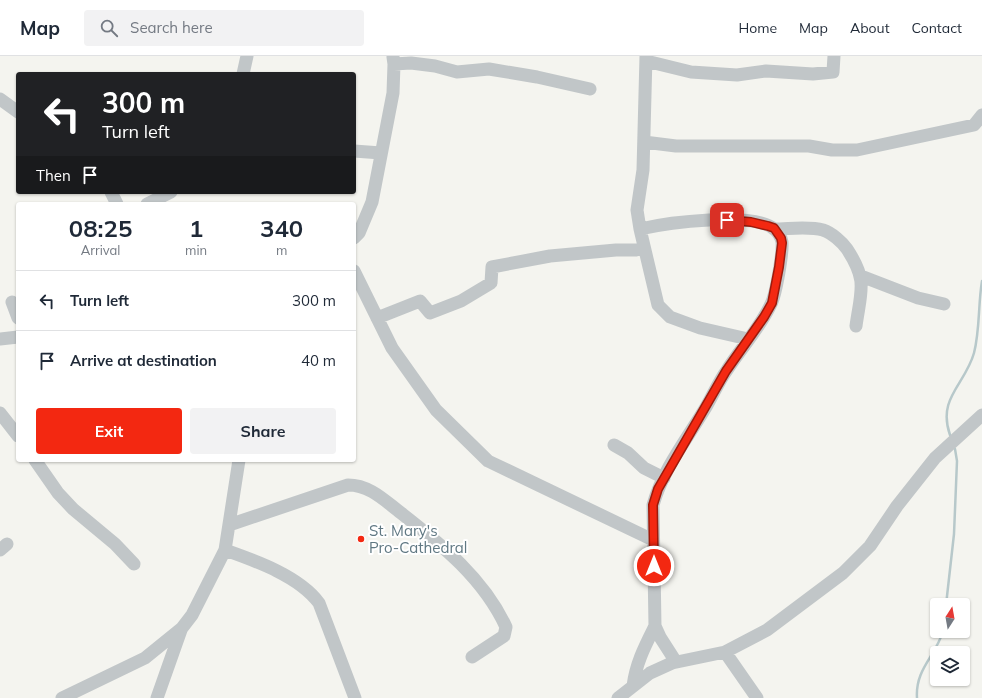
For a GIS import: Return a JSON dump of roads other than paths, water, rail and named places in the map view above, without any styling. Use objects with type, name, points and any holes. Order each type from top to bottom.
[{"type":"street","points":[[243,72],[247,56]]},
{"type":"street","points":[[748,339],[700,328],[670,317],[658,305],[644,248],[637,210],[643,170],[646,59],[690,72],[737,75],[766,70],[813,74],[833,72],[834,56]]},
{"type":"street","points":[[356,236],[359,233],[372,202],[393,94],[393,60],[457,72],[489,69],[537,77],[590,89]]},
{"type":"street","points":[[0,100],[16,111]]},
{"type":"street","points":[[644,142],[676,146],[809,146],[832,150],[857,150],[974,125],[982,115]]},
{"type":"street","points":[[356,151],[381,153]]},
{"type":"street","points":[[151,202],[166,194]]},
{"type":"street","points":[[640,229],[687,221],[716,219],[751,222],[774,228],[818,229],[830,233],[844,245],[857,265],[861,276],[862,286],[856,326]]},
{"type":"street","points":[[676,662],[660,637],[655,626],[653,505],[658,489],[726,371],[772,303],[782,243],[781,238],[774,228]]},
{"type":"street","points":[[377,318],[420,301],[430,313],[461,301],[491,283],[492,268],[550,256],[616,250],[636,250],[644,248]]},
{"type":"street","points":[[356,275],[392,348],[436,410],[488,461],[653,540]]},
{"type":"street","points":[[861,276],[918,298],[944,304]]},
{"type":"street","points":[[12,302],[16,313]]},
{"type":"street","points":[[0,339],[16,336]]},
{"type":"street","points":[[0,413],[16,433]]},
{"type":"street","points":[[618,698],[650,673],[676,662],[725,652],[767,630],[858,561],[897,506],[935,458],[981,420]]},
{"type":"street","points":[[614,445],[628,453],[644,468],[664,478]]},
{"type":"street","points":[[36,462],[58,493],[73,509],[115,544],[134,564]]},
{"type":"street","points":[[62,698],[127,668],[149,656],[182,628],[192,616],[225,550],[239,462]]},
{"type":"street","points":[[229,525],[348,485],[362,486],[373,492],[425,532],[460,563],[483,590],[502,619],[506,627],[504,636],[472,657]]},
{"type":"street","points":[[225,550],[252,559],[296,581],[310,591],[319,602],[355,698]]},
{"type":"street","points":[[633,686],[636,668],[643,649],[655,626]]},
{"type":"street","points":[[157,698],[182,628]]},
{"type":"street","points":[[725,652],[757,698]]},
{"type":"street","points":[[149,656],[162,656],[169,664]]},
{"type":"waterway","points":[[950,435],[947,422],[947,411],[954,392],[965,374],[974,353],[982,281]]},
{"type":"waterway","points":[[947,598],[954,534],[957,461],[955,449]]},
{"type":"waterway","points":[[917,698],[919,679],[941,638]]},
{"type":"place","name":"St. Mary's Pro-Cathedral","points":[[361,539]]}]
